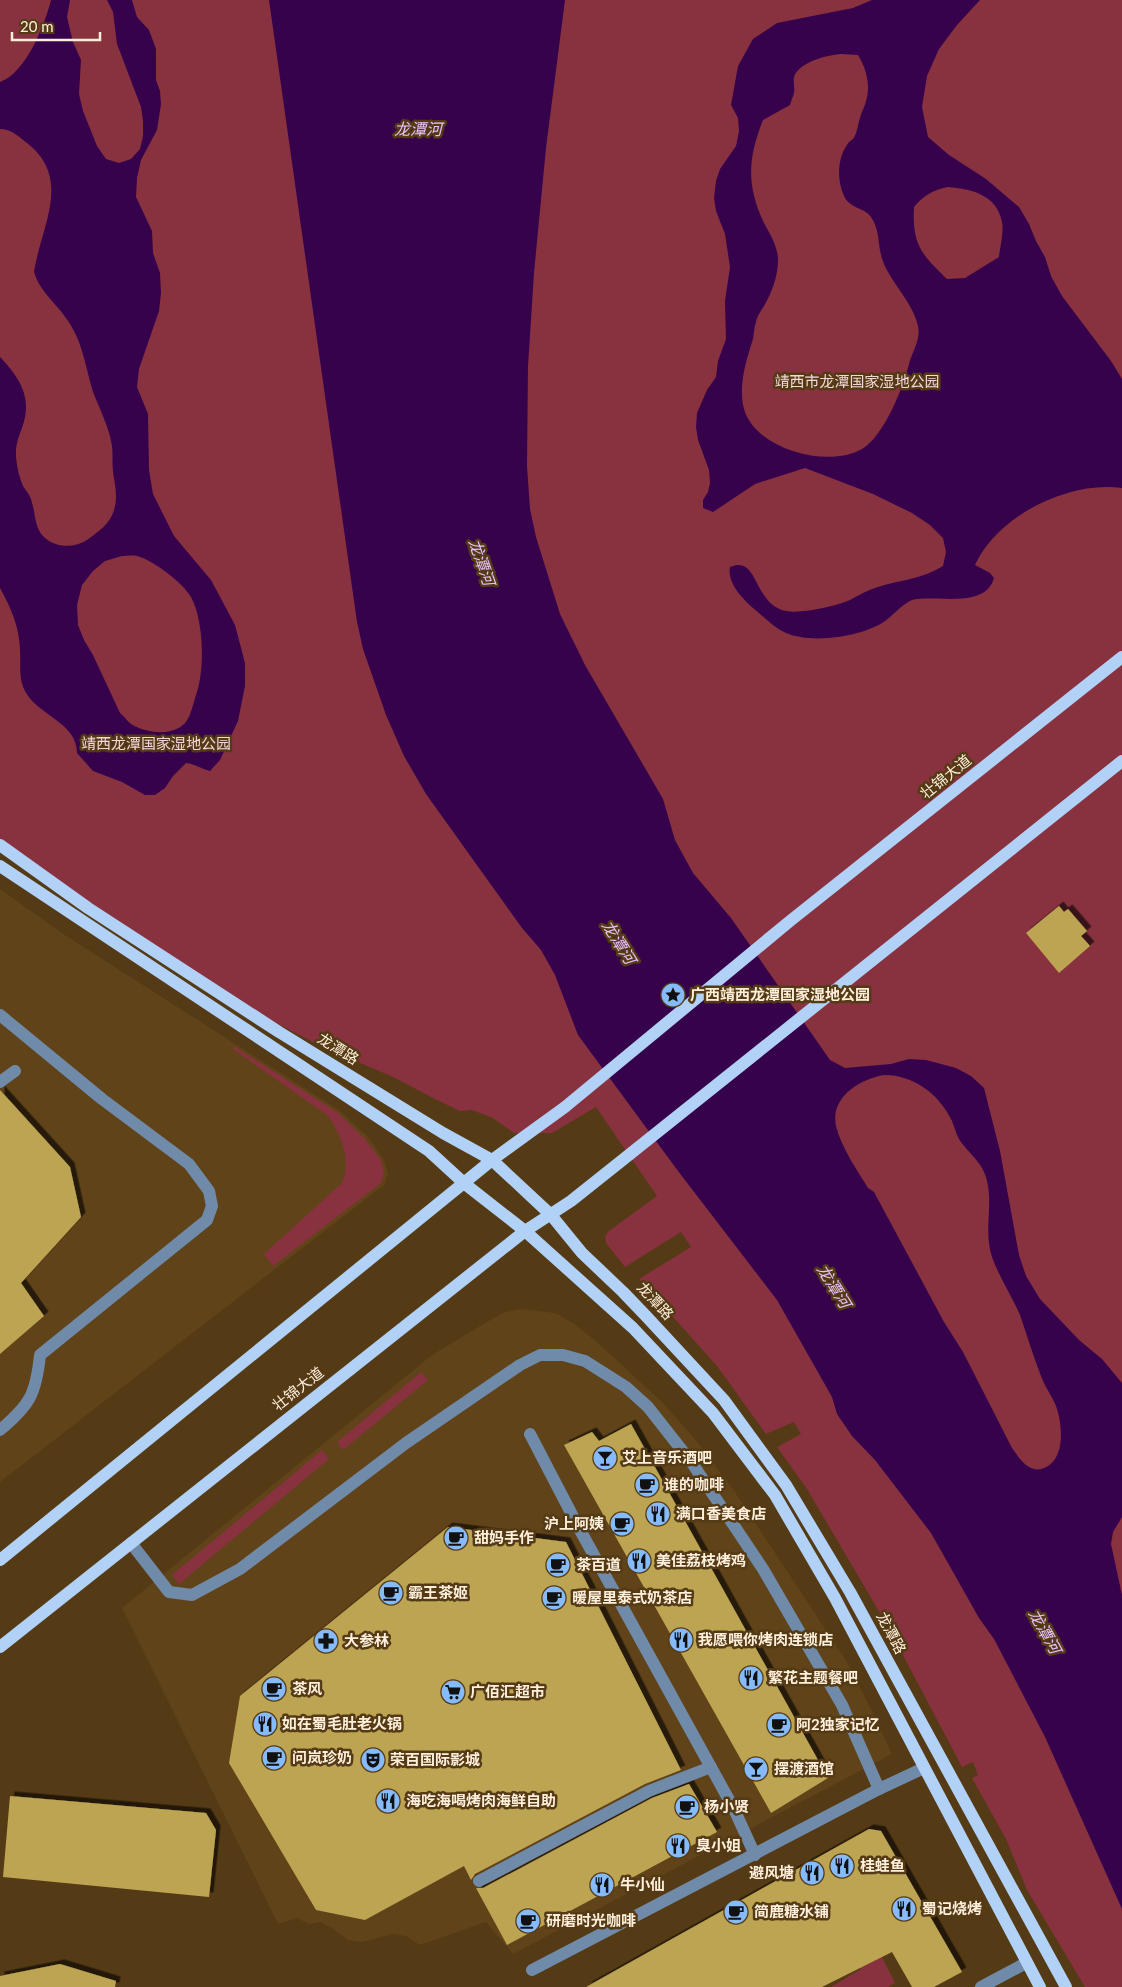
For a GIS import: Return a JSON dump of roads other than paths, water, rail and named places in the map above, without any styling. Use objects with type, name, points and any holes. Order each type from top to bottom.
[{"type":"main road","name":"壮锦大道","points":[[492,1160],[565,1107],[790,921],[1122,657]]},
{"type":"main road","name":"壮锦大道","points":[[0,1646],[525,1231],[551,1215],[620,1162],[1122,761]]},
{"type":"main road","name":"龙潭路","points":[[0,845],[88,908],[279,1032],[442,1133],[492,1160],[551,1215],[582,1253],[623,1292],[724,1400],[786,1485],[850,1592],[1066,1987]]},
{"type":"main road","points":[[0,866],[429,1151],[465,1184],[525,1231],[610,1306],[712,1413],[775,1495],[835,1598],[1040,1987]]},
{"type":"main road","points":[[0,1560],[465,1184],[492,1160]]},
{"type":"street","points":[[0,1015],[102,1099],[189,1164],[209,1191],[212,1206],[208,1220],[40,1355],[34,1388],[28,1403],[0,1430]]},
{"type":"street","points":[[0,1082],[14,1071]]},
{"type":"street","points":[[131,1543],[169,1592],[192,1595],[240,1569],[406,1443],[520,1365],[540,1356],[562,1355],[585,1361],[620,1383],[648,1407],[692,1463],[763,1568],[837,1696],[880,1789]]},
{"type":"street","points":[[530,1434],[580,1530],[734,1809],[756,1855]]},
{"type":"street","points":[[479,1881],[649,1791],[711,1767]]},
{"type":"street","points":[[532,1970],[924,1768]]},
{"type":"street","points":[[981,1987],[1026,1963]]},
{"type":"water","points":[[51,0],[70,0],[67,17],[73,42],[81,60],[79,94],[83,111],[97,146],[106,159],[119,163],[131,159],[140,149],[143,136],[141,107],[117,44],[113,12],[107,0],[132,0],[137,17],[149,30],[156,49],[156,80],[160,91],[161,104],[157,130],[141,160],[137,178],[136,197],[152,231],[153,253],[160,273],[161,293],[159,311],[139,369],[137,387],[148,414],[149,470],[153,494],[174,536],[211,580],[235,625],[245,663],[245,686],[238,721],[220,760],[210,771],[186,763],[173,776],[165,788],[155,795],[145,795],[122,782],[93,771],[77,753],[71,734],[64,726],[38,706],[25,691],[21,681],[19,641],[16,625],[0,588],[0,357],[16,377],[24,392],[25,417],[17,445],[16,461],[20,479],[31,498],[37,526],[41,534],[55,544],[71,546],[82,543],[104,527],[112,515],[116,500],[111,439],[93,392],[81,348],[66,317],[45,293],[34,272],[50,204],[51,188],[48,172],[41,157],[27,143],[17,135],[0,129],[0,82],[18,69],[26,58],[39,34]],"holes":[[[122,556],[144,558],[175,579],[191,597],[199,619],[202,646],[201,673],[192,710],[185,723],[166,732],[144,730],[131,724],[120,713],[78,625],[77,605],[82,585],[93,571],[105,561]]]},
{"type":"water","name":"龙潭河","points":[[269,0],[565,0],[546,148],[534,273],[528,366],[527,466],[530,509],[536,537],[560,614],[585,665],[663,799],[675,840],[693,873],[731,918],[830,1060],[845,1068],[891,1064],[909,1059],[926,1060],[956,1068],[971,1076],[984,1088],[1000,1151],[1019,1255],[1026,1276],[1040,1299],[1079,1340],[1102,1359],[1122,1383],[1122,1517],[1113,1532],[1111,1544],[1122,1595],[1122,1909],[1045,1737],[994,1639],[979,1618],[931,1533],[875,1460],[852,1436],[837,1414],[832,1397],[777,1300],[678,1171],[578,1035],[555,975],[541,950],[522,928],[426,794],[404,756],[386,715],[363,649],[357,622]],"holes":[[[884,1075],[915,1082],[940,1102],[947,1111],[959,1139],[978,1161],[984,1172],[989,1195],[988,1230],[992,1257],[1020,1315],[1044,1384],[1054,1402],[1060,1423],[1059,1451],[1055,1459],[1041,1469],[1028,1466],[1012,1448],[963,1352],[944,1322],[874,1192],[868,1188],[859,1174],[838,1134],[835,1116],[842,1098],[857,1085],[875,1077]]]},
{"type":"water","points":[[872,0],[980,0],[957,25],[939,49],[927,76],[922,107],[928,137],[949,155],[986,179],[1019,207],[1045,257],[1051,276],[1062,296],[1111,361],[1122,379],[1122,488],[1101,487],[1058,496],[1037,505],[1017,517],[985,547],[975,565],[990,573],[994,578],[989,588],[981,594],[958,599],[912,600],[886,621],[872,628],[848,635],[808,638],[781,631],[753,608],[740,595],[733,584],[730,567],[739,565],[746,568],[752,574],[767,600],[775,607],[793,612],[836,605],[874,588],[928,574],[943,566],[946,552],[943,538],[930,525],[912,513],[873,494],[805,468],[755,484],[713,512],[703,508],[703,500],[708,492],[710,483],[709,470],[698,440],[696,427],[697,413],[707,390],[716,377],[718,361],[726,339],[725,301],[730,267],[725,234],[716,211],[714,198],[720,169],[736,146],[739,131],[738,118],[731,105],[738,66],[753,39],[777,23],[853,8]],"holes":[[[841,54],[858,55],[865,71],[868,89],[856,134],[847,144],[841,157],[839,170],[840,184],[847,200],[853,206],[865,211],[874,222],[884,264],[912,310],[919,331],[902,386],[892,411],[878,434],[862,449],[848,455],[831,457],[813,456],[794,451],[777,445],[762,435],[751,423],[744,409],[742,383],[754,328],[772,290],[778,266],[778,255],[775,245],[754,196],[751,172],[754,147],[763,120],[790,105],[794,93],[794,77],[801,67],[814,60]],[[948,187],[982,195],[995,205],[1002,222],[999,257],[965,278],[947,279],[925,255],[920,247],[915,230],[914,207],[929,194]]]},
{"type":"place","name":"广西靖西龙潭国家湿地公园","points":[[673,995]]},
{"type":"place","name":"艾上音乐酒吧","points":[[605,1458]]},
{"type":"place","name":"谁的咖啡","points":[[647,1485]]},
{"type":"place","name":"满口香美食店","points":[[658,1514]]},
{"type":"place","name":"沪上阿姨","points":[[622,1524]]},
{"type":"place","name":"甜妈手作","points":[[456,1538]]},
{"type":"place","name":"美佳荔枝烤鸡","points":[[639,1561]]},
{"type":"place","name":"茶百道","points":[[558,1565]]},
{"type":"place","name":"霸王茶姬","points":[[391,1593]]},
{"type":"place","name":"暖屋里泰式奶茶店","points":[[554,1598]]},
{"type":"place","name":"我愿喂你烤肉连锁店","points":[[681,1640]]},
{"type":"place","name":"大参林","points":[[326,1641]]},
{"type":"place","name":"繁花主题餐吧","points":[[751,1678]]},
{"type":"place","name":"茶风","points":[[274,1689]]},
{"type":"place","name":"广佰汇超市","points":[[453,1692]]},
{"type":"place","name":"如在蜀毛肚老火锅","points":[[265,1724]]},
{"type":"place","name":"阿2独家记忆","points":[[779,1725]]},
{"type":"place","name":"问岚珍奶","points":[[274,1758]]},
{"type":"place","name":"荣百国际影城","points":[[373,1760]]},
{"type":"place","name":"摆渡酒馆","points":[[756,1769]]},
{"type":"place","name":"海吃海喝烤肉海鲜自助","points":[[388,1801]]},
{"type":"place","name":"杨小贤","points":[[687,1807]]},
{"type":"place","name":"臭小姐","points":[[678,1846]]},
{"type":"place","name":"桂蛙鱼","points":[[842,1866]]},
{"type":"place","name":"避风塘","points":[[812,1873]]},
{"type":"place","name":"牛小仙","points":[[602,1885]]},
{"type":"place","name":"蜀记烧烤","points":[[904,1909]]},
{"type":"place","name":"简鹿糖水铺","points":[[736,1912]]},
{"type":"place","name":"研磨时光咖啡","points":[[528,1921]]},
{"type":"park label","name":"靖西市龙潭国家湿地公园","points":[[857,382]]},
{"type":"park label","name":"靖西龙潭国家湿地公园","points":[[156,744]]}]
